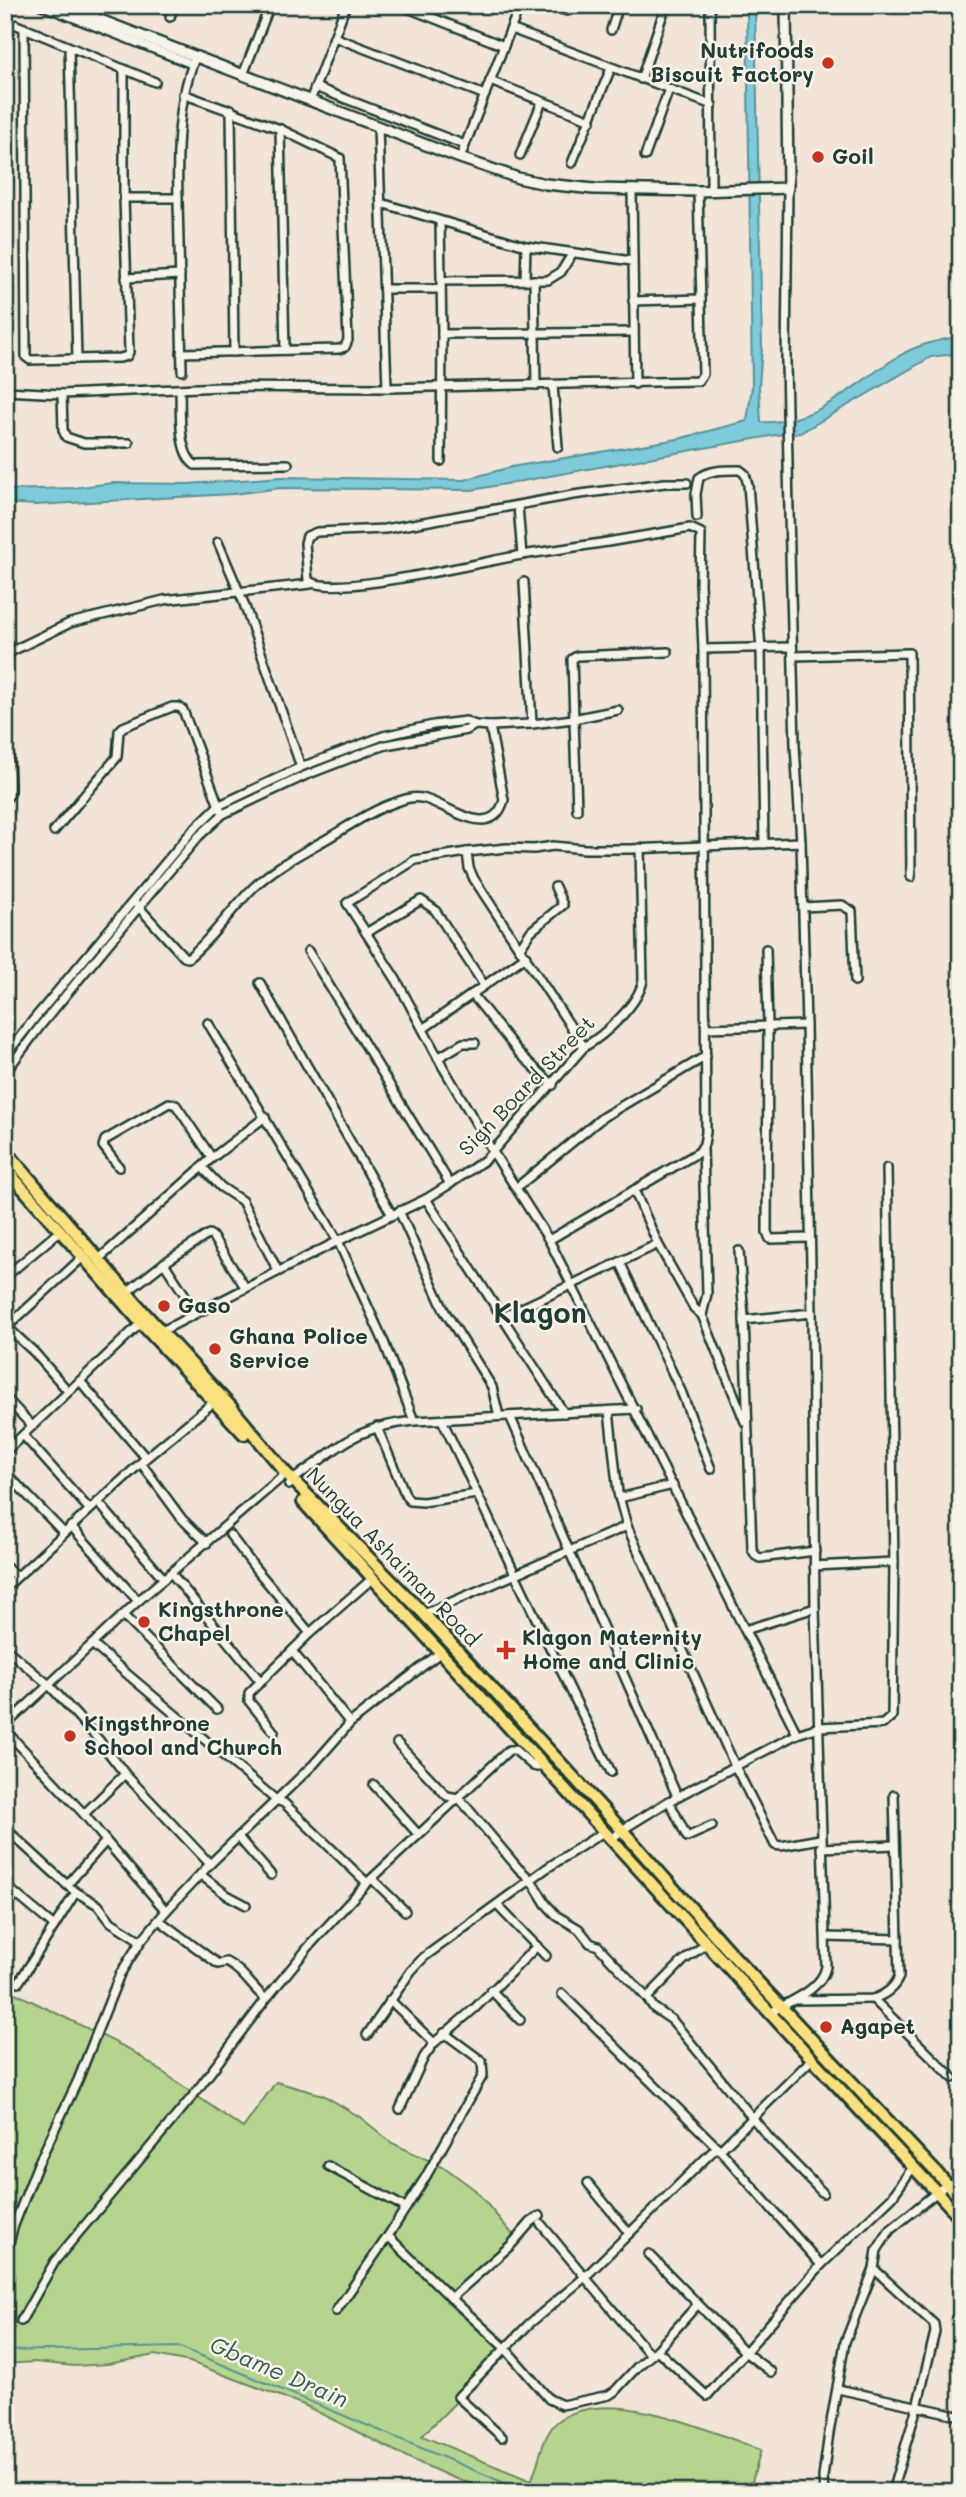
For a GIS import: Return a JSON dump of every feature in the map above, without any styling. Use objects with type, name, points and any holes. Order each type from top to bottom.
[{"type":"main road","name":"Nungua Ashaiman Road","points":[[5,1150],[127,1293],[144,1319]]},
{"type":"main road","name":"Nungua Ashaiman Road","points":[[5,1168],[83,1256],[144,1319],[373,1578],[812,2059],[961,2218]]},
{"type":"main road","name":"Nungua Ashaiman Road","points":[[157,1334],[232,1408],[288,1481],[424,1614],[961,2200]]},
{"type":"street","points":[[41,5],[194,61],[243,75],[460,158],[538,183],[632,190],[740,191],[788,188]]},
{"type":"street","points":[[61,5],[194,61]]},
{"type":"street","points":[[170,18],[174,5]]},
{"type":"street","points":[[243,75],[270,5]]},
{"type":"street","points":[[310,101],[346,5]]},
{"type":"street","points":[[400,5],[504,46]]},
{"type":"street","points":[[460,158],[520,5]]},
{"type":"street","points":[[552,5],[567,11]]},
{"type":"street","points":[[611,30],[619,5]]},
{"type":"street","points":[[641,79],[663,14],[661,9],[653,5]]},
{"type":"street","points":[[709,5],[711,191]]},
{"type":"street","points":[[770,2013],[795,2000],[823,1976],[826,1967],[820,1839],[814,1566],[806,1025],[792,647],[787,407],[786,5]]},
{"type":"street","points":[[7,21],[155,82]]},
{"type":"street","points":[[24,29],[26,357],[36,361],[127,356],[129,352],[124,198],[124,69]]},
{"type":"street","points":[[511,29],[712,105]]},
{"type":"street","points":[[334,37],[485,95]]},
{"type":"street","points":[[69,47],[77,359]]},
{"type":"street","points":[[182,371],[178,198],[183,93],[194,61]]},
{"type":"street","points":[[572,163],[611,68]]},
{"type":"street","points":[[490,81],[591,120]]},
{"type":"street","points":[[315,87],[465,145]]},
{"type":"street","points":[[645,156],[669,89]]},
{"type":"street","points":[[181,353],[339,349],[345,347],[348,340],[342,163],[336,154],[231,109],[183,93]]},
{"type":"street","points":[[520,155],[542,102]]},
{"type":"street","points":[[231,109],[234,352]]},
{"type":"street","points":[[378,127],[387,388]]},
{"type":"street","points":[[280,129],[285,350]]},
{"type":"street","points":[[632,190],[635,384]]},
{"type":"street","points":[[5,391],[62,394],[180,389],[693,382],[703,374],[698,191]]},
{"type":"street","points":[[124,198],[178,198]]},
{"type":"street","points":[[381,204],[526,247],[632,261]]},
{"type":"street","points":[[440,222],[443,387],[441,461]]},
{"type":"street","points":[[525,281],[526,247]]},
{"type":"street","points":[[384,289],[548,280],[555,277],[572,254]]},
{"type":"street","points":[[126,278],[180,275]]},
{"type":"street","points":[[534,280],[536,385]]},
{"type":"street","points":[[633,301],[701,299]]},
{"type":"street","points":[[442,334],[633,332]]},
{"type":"street","points":[[553,385],[558,447]]},
{"type":"street","points":[[180,389],[183,449],[187,460],[195,465],[288,464]]},
{"type":"street","points":[[62,394],[63,430],[66,437],[84,443],[129,443]]},
{"type":"street","points":[[697,517],[696,494],[699,478],[705,473],[728,470],[740,470],[745,474],[761,649],[764,844]]},
{"type":"street","points":[[311,584],[308,580],[304,543],[307,536],[317,532],[385,529],[572,495],[652,484],[687,483]]},
{"type":"street","points":[[518,506],[522,555]]},
{"type":"street","points":[[5,659],[12,650],[71,623],[164,600],[311,584],[359,584],[690,528],[701,533],[706,1028],[706,1132],[703,1147],[707,1294],[702,1315]]},
{"type":"street","points":[[218,542],[239,590],[301,767]]},
{"type":"street","points":[[524,582],[532,724]]},
{"type":"street","points":[[702,649],[792,647]]},
{"type":"street","points":[[577,810],[571,664],[577,656],[668,652]]},
{"type":"street","points":[[793,656],[909,653],[911,877]]},
{"type":"street","points":[[5,684],[10,786],[10,794],[5,800]]},
{"type":"street","points":[[54,831],[117,757],[119,731],[123,726],[172,707],[183,710],[223,814]]},
{"type":"street","points":[[5,1073],[192,831],[218,806],[301,767],[383,736],[432,724],[467,721],[475,725],[490,726],[532,724],[618,710]]},
{"type":"street","points":[[5,1056],[34,1019],[136,904],[223,814],[304,776],[371,750],[467,730],[475,725]]},
{"type":"street","points":[[136,904],[184,957],[188,958],[255,886],[280,867],[377,809],[411,797],[419,797],[467,817],[484,820],[494,817],[504,800],[490,726]]},
{"type":"street","points":[[797,1734],[549,1240],[493,1152],[397,981],[347,903],[415,860],[467,852],[553,846],[585,849],[801,842]]},
{"type":"street","name":"Sign Board Street","points":[[157,1334],[245,1287],[426,1199],[493,1152],[584,1047],[594,1041],[629,1007],[641,989],[640,848]]},
{"type":"street","points":[[467,852],[474,879],[584,1047]]},
{"type":"street","points":[[520,948],[531,930],[564,905],[555,887]]},
{"type":"street","points":[[366,933],[421,900],[428,902],[484,985]]},
{"type":"street","points":[[803,907],[842,905],[852,911],[855,981]]},
{"type":"street","points":[[766,949],[767,1232],[770,1239],[776,1240],[810,1238]]},
{"type":"street","points":[[308,951],[450,1184]]},
{"type":"street","points":[[423,1029],[526,956]]},
{"type":"street","points":[[260,983],[396,1213],[437,1298],[492,1387],[499,1416]]},
{"type":"street","points":[[472,993],[520,1054],[553,1085]]},
{"type":"street","points":[[34,1019],[41,1025]]},
{"type":"street","points":[[208,1023],[338,1241],[384,1342],[414,1421]]},
{"type":"street","points":[[706,1028],[806,1025]]},
{"type":"street","points":[[438,1058],[463,1043],[475,1043]]},
{"type":"street","points":[[516,1188],[603,1117],[706,1056]]},
{"type":"street","points":[[120,1167],[103,1146],[104,1140],[169,1103],[176,1105],[212,1158]]},
{"type":"street","points":[[99,1259],[212,1158],[265,1117]]},
{"type":"street","points":[[549,1240],[699,1152],[703,1147]]},
{"type":"street","points":[[202,1167],[221,1187],[242,1200],[278,1271]]},
{"type":"street","points":[[367,2035],[424,1956],[531,1880],[677,1796],[797,1734],[818,1727],[883,1724],[892,1716],[894,1562],[887,1168]]},
{"type":"street","points":[[5,1188],[15,1179]]},
{"type":"street","points":[[635,1190],[658,1244],[694,1308],[702,1315],[748,1428]]},
{"type":"street","points":[[426,1199],[564,1413]]},
{"type":"street","points":[[5,1277],[61,1230]]},
{"type":"street","points":[[127,1293],[164,1263],[209,1234],[245,1287]]},
{"type":"street","points":[[503,1317],[658,1244]]},
{"type":"street","points":[[739,1251],[754,1553],[760,1558],[815,1551]]},
{"type":"street","points":[[68,1391],[34,1352],[6,1326],[83,1256]]},
{"type":"street","points":[[620,1262],[681,1391],[711,1469]]},
{"type":"street","points":[[164,1263],[196,1312]]},
{"type":"street","points":[[744,1320],[812,1313]]},
{"type":"street","points":[[5,1452],[144,1319]]},
{"type":"street","points":[[80,1381],[144,1460],[182,1519],[207,1543]]},
{"type":"street","points":[[5,1397],[32,1426]]},
{"type":"street","points":[[5,1588],[63,1532],[215,1401]]},
{"type":"street","points":[[166,1910],[84,1814],[5,1728],[171,1573],[288,1481],[343,1442],[377,1427],[414,1421],[636,1409]]},
{"type":"street","points":[[609,1411],[619,1498],[626,1526],[735,1766],[775,1845],[820,1839]]},
{"type":"street","points":[[510,1416],[677,1796]]},
{"type":"street","points":[[442,1420],[611,1772]]},
{"type":"street","points":[[377,1427],[410,1501],[423,1502],[477,1494]]},
{"type":"street","points":[[23,1435],[89,1509]]},
{"type":"street","points":[[5,1472],[63,1532]]},
{"type":"street","points":[[619,1498],[673,1485]]},
{"type":"street","points":[[98,1502],[164,1579]]},
{"type":"street","points":[[71,1526],[138,1601]]},
{"type":"street","points":[[424,1614],[626,1526]]},
{"type":"street","points":[[230,1535],[310,1633]]},
{"type":"street","points":[[814,1566],[894,1562]]},
{"type":"street","points":[[5,1566],[16,1577]]},
{"type":"street","points":[[171,1573],[261,1682]]},
{"type":"street","points":[[274,1732],[248,1701],[249,1693],[310,1633],[373,1578]]},
{"type":"street","points":[[745,1630],[815,1608]]},
{"type":"street","points":[[124,1616],[217,1709]]},
{"type":"street","points":[[93,1645],[276,1800],[284,1803],[405,1911]]},
{"type":"street","points":[[5,1648],[49,1685],[99,1739],[125,1774],[210,1864]]},
{"type":"street","points":[[292,1651],[350,1723]]},
{"type":"street","points":[[5,2259],[13,2228],[38,2164],[78,2080],[120,1974],[141,1941],[210,1864],[314,1764],[350,1723],[441,1652]]},
{"type":"street","points":[[397,1743],[447,1796],[459,1798],[531,1880],[546,1904],[558,1916],[579,1929],[590,1943],[598,1946],[648,1998],[654,2008],[678,2027],[752,2117],[823,2193]]},
{"type":"street","points":[[21,2321],[55,2261],[192,2097],[266,1999],[369,1881],[509,1749],[515,1750],[533,1766],[543,1764]]},
{"type":"street","points":[[84,1814],[125,1774]]},
{"type":"street","points":[[374,1785],[418,1835]]},
{"type":"street","points":[[795,2000],[873,1999],[883,1996],[896,1984],[899,1977],[894,1795]]},
{"type":"street","points":[[668,1801],[687,1837],[712,1826]]},
{"type":"street","points":[[5,1828],[67,1885],[98,1905],[111,1922],[141,1941]]},
{"type":"street","points":[[238,1837],[271,1875]]},
{"type":"street","points":[[67,1885],[106,1841]]},
{"type":"street","points":[[821,1848],[895,1845]]},
{"type":"street","points":[[201,1875],[227,1895],[246,1905]]},
{"type":"street","points":[[5,1885],[54,1926]]},
{"type":"street","points":[[19,1982],[76,1892]]},
{"type":"street","points":[[497,1905],[546,1956]]},
{"type":"street","points":[[159,1920],[218,1964],[226,1962],[244,1973],[251,1987],[266,1999]]},
{"type":"street","points":[[826,1937],[898,1939]]},
{"type":"street","points":[[648,1998],[683,1961],[707,1943]]},
{"type":"street","points":[[400,2109],[424,2057],[434,2043],[475,2008],[537,1946]]},
{"type":"street","points":[[491,1990],[520,2021]]},
{"type":"street","points":[[562,1994],[718,2149],[821,2265]]},
{"type":"street","points":[[873,1999],[953,2078]]},
{"type":"street","points":[[390,2000],[434,2043]]},
{"type":"street","points":[[336,2311],[406,2208],[483,2075],[482,2061],[444,2033]]},
{"type":"street","points":[[502,2437],[458,2398],[528,2324],[585,2277],[812,2059]]},
{"type":"street","points":[[328,2166],[406,2208]]},
{"type":"street","points":[[451,2298],[511,2245],[531,2222],[540,2220],[646,2350],[655,2352],[707,2396],[821,2265],[892,2197],[913,2166]]},
{"type":"street","points":[[588,2183],[629,2233]]},
{"type":"street","points":[[824,2492],[825,2466],[845,2342],[874,2269],[877,2250],[884,2238],[947,2184]]},
{"type":"street","points":[[388,2236],[505,2348],[549,2399],[562,2405],[609,2395],[655,2352],[698,2304]]},
{"type":"street","points":[[649,2254],[746,2353],[771,2372]]},
{"type":"street","points":[[874,2269],[934,2324],[934,2342],[918,2407],[893,2488]]},
{"type":"street","points":[[838,2389],[961,2416]]},
{"type":"green space","points":[[5,1988],[131,2050],[243,2128],[276,2082],[323,2095],[360,2117],[392,2143],[447,2169],[475,2190],[514,2236],[446,2302],[506,2352],[422,2436],[531,2481],[546,2439],[561,2419],[582,2410],[607,2407],[633,2409],[689,2423],[761,2450],[749,2492],[495,2492],[451,2477],[411,2459],[304,2405],[190,2362],[155,2355],[108,2364],[5,2364]]},
{"type":"water","points":[[747,5],[755,5],[761,422],[800,417],[817,410],[899,356],[921,345],[961,336],[961,353],[931,357],[800,433],[776,435],[472,490],[281,488],[233,494],[35,505],[5,503],[5,490],[73,488],[113,483],[188,484],[281,477],[464,480],[511,467],[678,439],[747,421],[752,387]]},
{"type":"waterway","name":"Gbame Drain","points":[[5,2351],[180,2347],[526,2492]]},
{"type":"place","name":"Nutrifoods Biscuit Factory","points":[[828,63]]},
{"type":"place","name":"Goil","points":[[818,157]]},
{"type":"place","name":"Gaso","points":[[164,1306]]},
{"type":"place","name":"Ghana Police Service","points":[[215,1349]]},
{"type":"place","name":"Kingsthrone Chapel","points":[[144,1622]]},
{"type":"place","name":"Klagon Maternity Home and Clinic","points":[[506,1650]]},
{"type":"place","name":"Kingsthrone School and Church","points":[[70,1736]]},
{"type":"place","name":"Agapet","points":[[826,2027]]},
{"type":"district","name":"Klagon","points":[[540,1313]]}]
